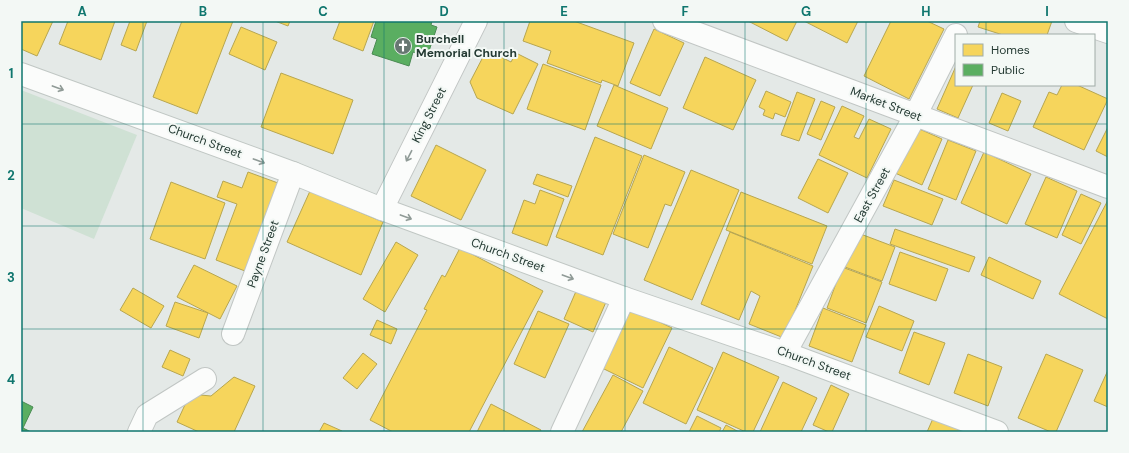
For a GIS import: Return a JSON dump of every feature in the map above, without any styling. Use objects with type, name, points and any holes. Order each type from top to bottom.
[{"type":"street","name":"King Street","points":[[382,209],[476,21]]},
{"type":"street","name":"Market Street","points":[[664,21],[915,116],[1108,186]]},
{"type":"street","name":"East Street","points":[[956,34],[963,21]]},
{"type":"street","points":[[1076,21],[1108,32]]},
{"type":"street","name":"East Street","points":[[785,353],[915,116],[955,37]]},
{"type":"street","name":"Church Street","points":[[21,74],[293,173],[382,209],[624,298],[785,353],[997,432]]},
{"type":"street","name":"Payne Street","points":[[233,334],[293,173]]},
{"type":"street","points":[[562,432],[624,298]]},
{"type":"street","points":[[140,432],[147,415],[205,379]]},
{"type":"green space","points":[[21,90],[137,135],[94,239],[21,208]]},
{"type":"building: Homes","points":[[21,21],[53,21],[37,56],[21,49]]},
{"type":"building: Homes","points":[[68,21],[115,21],[101,60],[59,44]]},
{"type":"building: Homes","points":[[130,21],[147,21],[136,51],[121,45]]},
{"type":"building: Homes","points":[[182,21],[233,21],[197,114],[153,97]]},
{"type":"building: Homes","points":[[275,21],[290,21],[288,26]]},
{"type":"building: Homes","points":[[340,21],[374,21],[363,51],[333,39]]},
{"type":"building: Homes","points":[[530,21],[574,21],[634,43],[618,86],[602,80],[601,83],[547,63],[551,51],[523,41]]},
{"type":"building: Homes","points":[[748,21],[797,21],[787,41]]},
{"type":"building: Homes","points":[[804,21],[858,21],[847,43]]},
{"type":"building: Homes","points":[[891,21],[927,21],[944,29],[909,99],[864,76]]},
{"type":"building: Homes","points":[[980,21],[1052,21],[1047,34],[1000,34],[978,27]]},
{"type":"building: Homes","points":[[241,27],[277,42],[265,70],[229,54]]},
{"type":"building: Homes","points":[[654,29],[684,43],[660,96],[630,83]]},
{"type":"building: Homes","points":[[491,52],[511,62],[516,53],[538,64],[513,114],[477,98],[470,82],[484,55]]},
{"type":"building: Homes","points":[[705,57],[756,80],[733,130],[683,108]]},
{"type":"building: Homes","points":[[543,64],[601,85],[585,130],[527,109]]},
{"type":"building: Homes","points":[[955,68],[955,86],[973,86],[958,118],[937,109]]},
{"type":"building: Homes","points":[[281,73],[353,100],[333,154],[261,127]]},
{"type":"building: Homes","points":[[614,85],[668,108],[651,149],[597,126]]},
{"type":"building: Homes","points":[[1062,86],[1079,86],[1108,99],[1084,150],[1033,127],[1049,92],[1057,95]]},
{"type":"building: Homes","points":[[766,91],[791,102],[785,117],[775,113],[773,119],[763,115],[765,110],[759,107]]},
{"type":"building: Homes","points":[[797,92],[815,99],[799,141],[781,135]]},
{"type":"building: Homes","points":[[1002,93],[1021,101],[1008,131],[989,123]]},
{"type":"building: Homes","points":[[821,101],[835,107],[821,140],[807,134]]},
{"type":"building: Homes","points":[[842,106],[864,116],[854,137],[859,139],[869,119],[891,129],[867,178],[819,155]]},
{"type":"building: Homes","points":[[915,127],[942,139],[922,185],[895,173]]},
{"type":"building: Homes","points":[[1108,127],[1108,157],[1096,151]]},
{"type":"building: Homes","points":[[595,137],[642,156],[603,255],[556,237]]},
{"type":"building: Homes","points":[[948,140],[976,151],[956,200],[928,189]]},
{"type":"building: Homes","points":[[436,145],[486,170],[461,220],[411,196]]},
{"type":"building: Homes","points":[[984,152],[1031,174],[1007,224],[961,203]]},
{"type":"building: Homes","points":[[644,155],[685,172],[671,206],[665,204],[648,248],[613,234]]},
{"type":"building: Homes","points":[[818,159],[848,173],[828,213],[798,198]]},
{"type":"building: Homes","points":[[691,170],[739,190],[692,300],[644,280]]},
{"type":"building: Homes","points":[[248,172],[278,183],[245,271],[216,260],[237,204],[217,197],[223,181],[242,188]]},
{"type":"building: Homes","points":[[537,174],[572,186],[568,197],[533,184]]},
{"type":"building: Homes","points":[[1046,177],[1077,191],[1057,238],[1025,224]]},
{"type":"building: Homes","points":[[894,180],[943,199],[932,225],[883,206]]},
{"type":"building: Homes","points":[[171,182],[225,203],[205,259],[150,239]]},
{"type":"building: Homes","points":[[540,190],[564,199],[547,246],[512,233],[524,200],[535,204]]},
{"type":"building: Homes","points":[[310,191],[383,222],[361,275],[287,242]]},
{"type":"building: Homes","points":[[741,192],[827,226],[812,264],[726,230]]},
{"type":"building: Homes","points":[[1081,194],[1101,203],[1081,244],[1062,235]]},
{"type":"building: Homes","points":[[1108,200],[1108,319],[1059,294]]},
{"type":"building: Homes","points":[[895,229],[975,257],[969,272],[890,244]]},
{"type":"building: Homes","points":[[730,232],[813,266],[784,338],[749,324],[760,296],[751,291],[739,320],[701,304]]},
{"type":"building: Homes","points":[[858,233],[895,247],[882,281],[845,267]]},
{"type":"building: Homes","points":[[396,242],[418,255],[385,312],[363,299]]},
{"type":"building: Homes","points":[[460,248],[543,291],[469,432],[393,432],[370,420],[427,310],[424,309],[442,275],[445,277]]},
{"type":"building: Homes","points":[[900,252],[948,269],[936,301],[889,284]]},
{"type":"building: Homes","points":[[989,257],[1041,281],[1033,299],[981,275]]},
{"type":"building: Homes","points":[[194,265],[237,286],[220,319],[177,297]]},
{"type":"building: Homes","points":[[842,267],[882,282],[866,323],[827,308]]},
{"type":"building: Homes","points":[[133,288],[164,306],[151,328],[120,310]]},
{"type":"building: Homes","points":[[577,289],[606,302],[593,332],[564,319]]},
{"type":"building: Homes","points":[[175,302],[208,313],[199,338],[166,326]]},
{"type":"building: Homes","points":[[879,306],[914,321],[902,351],[866,337]]},
{"type":"building: Homes","points":[[631,308],[672,328],[643,388],[602,368]]},
{"type":"building: Homes","points":[[823,308],[866,325],[852,362],[809,346]]},
{"type":"building: Homes","points":[[538,311],[569,324],[545,378],[514,364]]},
{"type":"building: Homes","points":[[377,320],[397,329],[391,344],[370,335]]},
{"type":"building: Homes","points":[[914,332],[945,343],[929,385],[899,373]]},
{"type":"building: Homes","points":[[669,347],[713,368],[686,424],[643,403]]},
{"type":"building: Homes","points":[[170,350],[190,359],[183,376],[162,367]]},
{"type":"building: Homes","points":[[723,352],[779,377],[753,432],[746,432],[697,410]]},
{"type":"building: Homes","points":[[363,353],[377,364],[357,389],[343,378]]},
{"type":"building: Homes","points":[[968,354],[1002,367],[988,406],[954,393]]},
{"type":"building: Homes","points":[[1046,354],[1083,370],[1056,432],[1051,432],[1018,418]]},
{"type":"building: Homes","points":[[1108,370],[1108,407],[1094,401]]},
{"type":"building: Homes","points":[[613,375],[643,391],[621,432],[582,432]]},
{"type":"building: Homes","points":[[234,377],[255,386],[234,432],[199,432],[177,422],[190,394],[211,396]]},
{"type":"building: Homes","points":[[783,382],[817,398],[801,432],[760,432]]},
{"type":"building: Homes","points":[[831,385],[849,394],[832,432],[829,432],[813,425]]},
{"type":"building: Homes","points":[[491,404],[541,430],[540,432],[477,432]]},
{"type":"building: Homes","points":[[935,414],[979,432],[927,432]]},
{"type":"building: Homes","points":[[697,416],[721,428],[719,432],[689,432]]},
{"type":"building: Homes","points":[[324,423],[342,431],[319,432]]},
{"type":"building: Homes","points":[[726,425],[739,432],[722,432]]},
{"type":"building: Public","name":"Burchell Memorial Church","points":[[376,21],[432,21],[431,25],[437,27],[427,57],[413,52],[409,66],[372,54],[377,39],[371,37]]},
{"type":"building: Public","points":[[21,401],[33,407],[23,428],[31,432],[21,432]]},
{"type":"place","name":"Burchell Memorial Church","points":[[403,46]]}]
